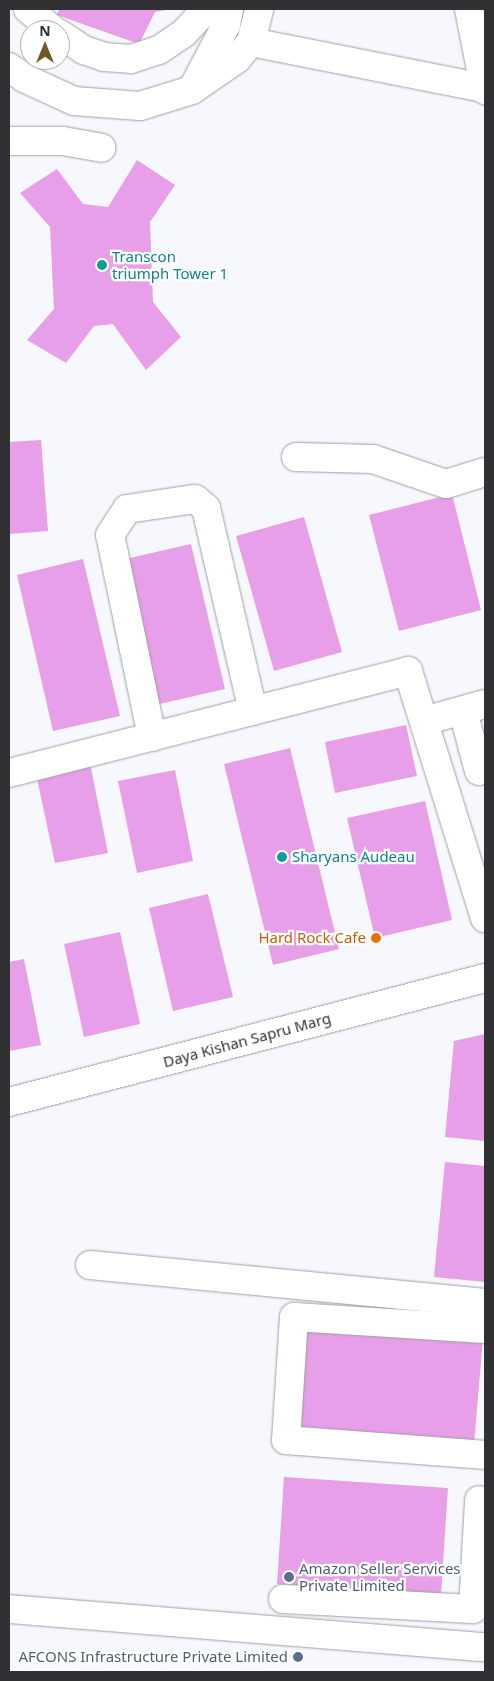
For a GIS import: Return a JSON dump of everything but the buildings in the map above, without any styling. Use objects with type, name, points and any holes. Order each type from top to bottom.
[{"type":"street","points":[[28,9],[41,20]]},
{"type":"street","points":[[192,90],[226,25],[229,9]]},
{"type":"street","points":[[9,67],[24,78],[74,101],[140,106],[192,90],[236,59],[251,42],[259,9]]},
{"type":"street","points":[[251,42],[485,89],[469,9]]},
{"type":"street","points":[[70,41],[84,50],[104,58],[131,59],[151,54],[164,27],[172,21],[203,13]]},
{"type":"street","points":[[9,141],[62,141],[100,148]]},
{"type":"street","points":[[296,457],[373,459],[446,484],[485,472]]},
{"type":"street","points":[[152,737],[110,535],[127,509],[196,499],[206,508],[253,711]]},
{"type":"street","points":[[9,773],[408,671],[485,918]]},
{"type":"street","points":[[424,721],[474,707],[482,770],[442,781]]},
{"type":"street","name":"Daya Kishan Sapru Marg","points":[[9,1103],[485,978]]},
{"type":"street","points":[[90,1265],[485,1303]]},
{"type":"street","points":[[485,1329],[294,1317],[286,1440],[485,1454]]},
{"type":"street","points":[[283,1599],[473,1609],[481,1556],[479,1500]]},
{"type":"street","points":[[357,1636],[359,1603]]},
{"type":"street","points":[[9,1609],[485,1647]]},
{"type":"place","name":"Transcon triumph Tower 1","points":[[102,265]]},
{"type":"place","name":"Sharyans Audeau","points":[[282,857]]},
{"type":"place","name":"Hard Rock Cafe","points":[[376,938]]},
{"type":"place","name":"Amazon Seller Services Private Limited","points":[[289,1577]]},
{"type":"place","name":"AFCONS Infrastructure Private Limited","points":[[298,1657]]}]
